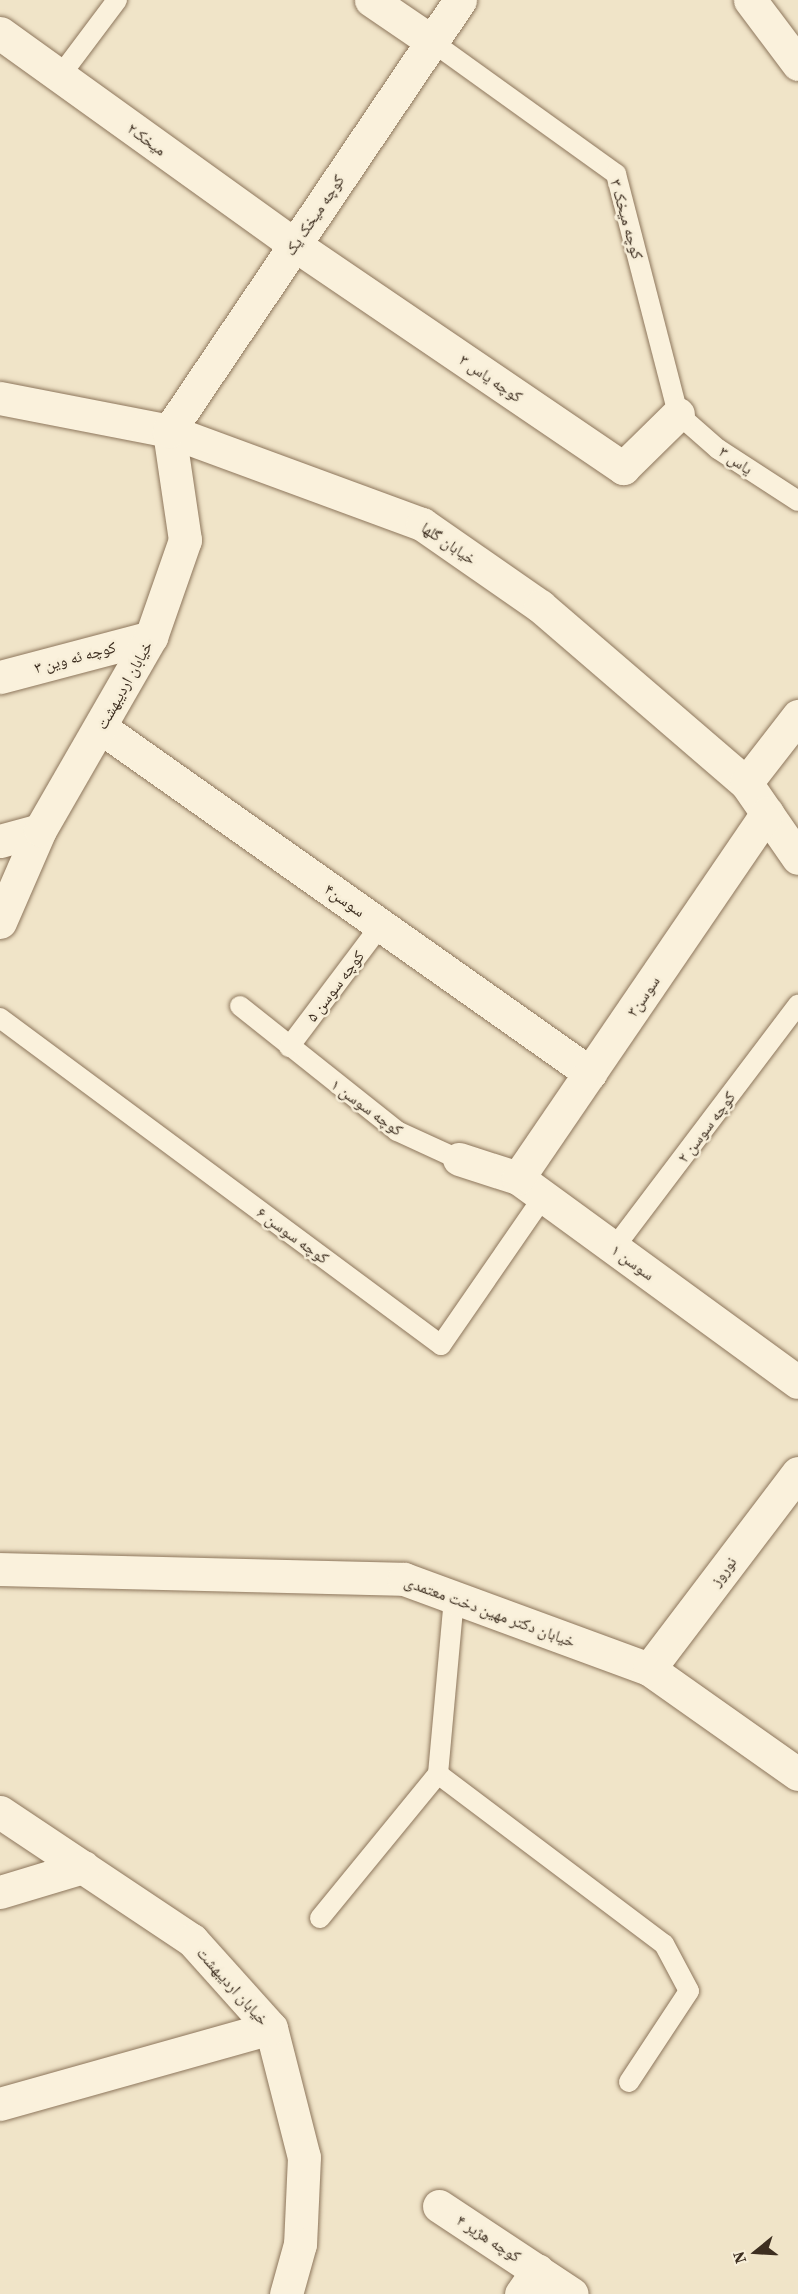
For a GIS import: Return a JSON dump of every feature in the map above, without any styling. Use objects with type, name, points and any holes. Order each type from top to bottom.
[{"type":"street","points":[[371,0],[431,41]]},
{"type":"street","name":"کوچه میخک یک","points":[[170,431],[460,0]]},
{"type":"street","points":[[750,0],[798,64]]},
{"type":"street","name":"میخک۲","points":[[0,33],[295,245]]},
{"type":"street","name":"کوچه یاس ۳","points":[[295,245],[623,468],[678,414]]},
{"type":"street","name":"خیابان گلها","points":[[0,398],[170,431],[422,524],[540,606],[746,783],[798,858]]},
{"type":"street","name":"خیابان اردیبهشت","points":[[0,922],[40,830],[151,637],[185,540],[170,431]]},
{"type":"street","name":"کوچه ئه وین ۳","points":[[0,677],[151,637]]},
{"type":"street","points":[[746,783],[798,716]]},
{"type":"street","name":"سوسن۴","points":[[100,727],[590,1073]]},
{"type":"street","name":"سوسن۳","points":[[531,1187],[590,1073],[767,813]]},
{"type":"street","points":[[0,841],[40,830]]},
{"type":"street","name":"سوسن ۱","points":[[459,1159],[531,1187],[798,1382]]},
{"type":"street","name":"نوروز","points":[[649,1669],[798,1473]]},
{"type":"street","name":"خیابان دکتر مهین دخت معتمدی","points":[[0,1569],[404,1579],[649,1669],[798,1774]]},
{"type":"street","name":"خیابان اردیبهشت","points":[[0,1812],[192,1940],[271,2028],[304,2157],[300,2244],[286,2294]]},
{"type":"street","points":[[0,1892],[83,1867]]},
{"type":"street","points":[[0,2104],[271,2028]]},
{"type":"street","name":"کوچه هژیر ۴","points":[[439,2206],[530,2282],[572,2294]]},
{"type":"lane","points":[[60,76],[117,0]]},
{"type":"lane","name":"کوچه میخک ۳","points":[[431,41],[616,174],[678,414]]},
{"type":"lane","name":"یاس ۳","points":[[678,414],[718,449],[798,501]]},
{"type":"lane","name":"کوچه سوسن ۵","points":[[289,1047],[381,926]]},
{"type":"lane","name":"کوچه سوسن ۲","points":[[614,1248],[798,1005]]},
{"type":"lane","name":"کوچه سوسن ۱","points":[[240,1006],[397,1131],[459,1159]]},
{"type":"lane","name":"کوچه سوسن ۶","points":[[0,1018],[441,1345],[531,1187]]},
{"type":"lane","points":[[320,1918],[438,1774],[454,1597]]},
{"type":"lane","points":[[438,1774],[664,1944],[689,1991],[629,2082]]}]
